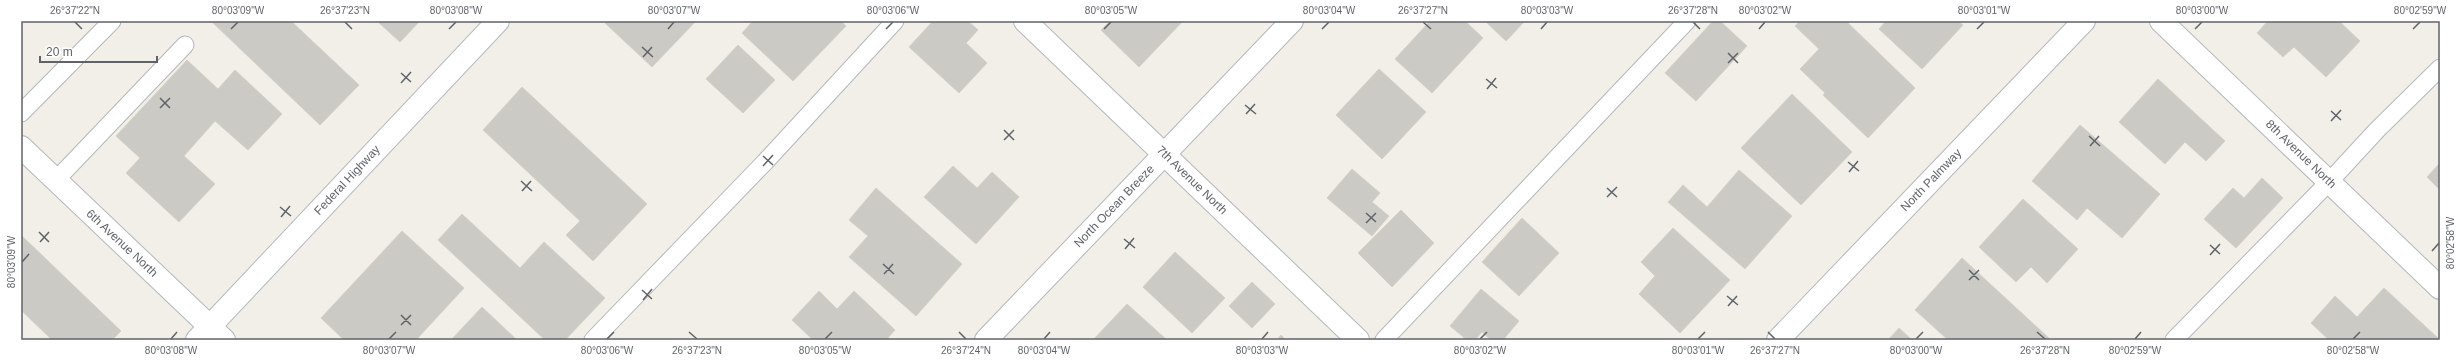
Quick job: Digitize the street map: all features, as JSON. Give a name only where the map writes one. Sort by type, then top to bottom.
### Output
[{"type":"street","name":"Federal Highway","points":[[210,336],[498,21]]},
{"type":"street","name":"7th Avenue North","points":[[1025,21],[1358,340]]},
{"type":"street","name":"North Ocean Breeze","points":[[986,340],[1292,21]]},
{"type":"street","name":"North Palmway","points":[[1778,340],[2084,21]]},
{"type":"street","name":"8th Avenue North","points":[[2161,21],[2440,288]]},
{"type":"street","name":"6th Avenue North","points":[[21,147],[56,180],[210,336]]},
{"type":"lane","points":[[21,113],[112,21]]},
{"type":"lane","points":[[593,340],[765,162],[896,21]]},
{"type":"lane","points":[[1384,340],[1686,21]]},
{"type":"lane","points":[[56,180],[185,45]]},
{"type":"lane","points":[[2174,340],[2329,182],[2377,130],[2440,68]]},
{"type":"building","points":[[211,21],[291,21],[359,85],[320,125]]},
{"type":"building","points":[[377,21],[420,21],[400,42]]},
{"type":"building","points":[[607,21],[696,21],[652,67],[605,23]]},
{"type":"building","points":[[753,21],[841,21],[846,26],[793,81],[742,33]]},
{"type":"building","points":[[933,21],[968,21],[978,30],[966,43],[987,63],[959,93],[909,47]]},
{"type":"building","points":[[1110,21],[1183,21],[1139,67],[1101,30]]},
{"type":"building","points":[[1430,21],[1465,21],[1483,38],[1432,93],[1395,59]]},
{"type":"building","points":[[1485,21],[1525,21],[1506,41]]},
{"type":"building","points":[[1713,21],[1720,21],[1747,46],[1696,101],[1665,73]]},
{"type":"building","points":[[1800,21],[1846,21],[1915,88],[1868,138],[1823,95],[1825,93],[1800,69],[1819,49],[1795,26]]},
{"type":"building","points":[[1886,21],[1958,21],[1963,25],[1922,69],[1879,29]]},
{"type":"building","points":[[2268,21],[2339,21],[2360,41],[2326,77],[2294,47],[2283,57],[2257,33]]},
{"type":"building","points":[[738,45],[775,80],[743,113],[706,79]]},
{"type":"building","points":[[187,60],[218,89],[235,70],[282,114],[248,150],[215,121],[184,156],[215,184],[179,222],[126,173],[140,158],[116,136]]},
{"type":"building","points":[[1379,69],[1426,112],[1382,159],[1336,115]]},
{"type":"building","points":[[2158,79],[2225,141],[2206,161],[2185,142],[2165,164],[2119,122]]},
{"type":"building","points":[[522,87],[647,204],[593,261],[566,235],[580,221],[483,130]]},
{"type":"building","points":[[1792,94],[1852,152],[1801,205],[1741,148]]},
{"type":"building","points":[[2080,125],[2160,194],[2122,238],[2087,208],[2077,220],[2032,181]]},
{"type":"building","points":[[2440,163],[2440,190],[2427,177]]},
{"type":"building","points":[[953,166],[977,188],[992,172],[1019,197],[976,244],[924,197]]},
{"type":"building","points":[[1352,169],[1380,193],[1372,202],[1389,216],[1372,236],[1327,198]]},
{"type":"building","points":[[1739,170],[1792,216],[1745,269],[1668,202],[1683,185],[1707,207]]},
{"type":"building","points":[[2262,178],[2283,198],[2236,248],[2204,219],[2233,188],[2244,198]]},
{"type":"building","points":[[876,188],[962,264],[916,316],[849,257],[868,236],[849,220]]},
{"type":"building","points":[[2023,199],[2078,249],[2047,283],[2031,267],[2016,282],[1979,247]]},
{"type":"building","points":[[1401,210],[1434,243],[1392,287],[1358,253]]},
{"type":"building","points":[[462,214],[520,268],[544,242],[605,298],[565,340],[545,340],[438,240]]},
{"type":"building","points":[[1522,218],[1559,253],[1519,296],[1482,262]]},
{"type":"building","points":[[1673,228],[1730,280],[1680,333],[1639,294],[1655,276],[1641,262]]},
{"type":"building","points":[[402,231],[464,288],[416,340],[344,340],[321,318]]},
{"type":"building","points":[[21,235],[121,331],[112,340],[52,340],[21,310]]},
{"type":"building","points":[[1175,252],[1225,298],[1192,333],[1143,287]]},
{"type":"building","points":[[1962,258],[2051,340],[1948,340],[1915,310]]},
{"type":"building","points":[[1252,282],[1275,304],[1252,328],[1229,306]]},
{"type":"building","points":[[2384,288],[2440,340],[2329,340],[2311,323],[2335,296],[2357,317]]},
{"type":"building","points":[[1481,289],[1519,321],[1503,340],[1491,340],[1482,332],[1475,340],[1467,340],[1450,326]]},
{"type":"building","points":[[819,291],[837,309],[854,291],[895,330],[886,340],[813,340],[792,320]]},
{"type":"building","points":[[1127,304],[1167,340],[1093,340]]},
{"type":"building","points":[[482,307],[517,340],[451,340]]},
{"type":"building","points":[[1899,328],[1912,340],[1888,340]]},
{"type":"building","points":[[1281,335],[1286,340],[1277,340]]}]
